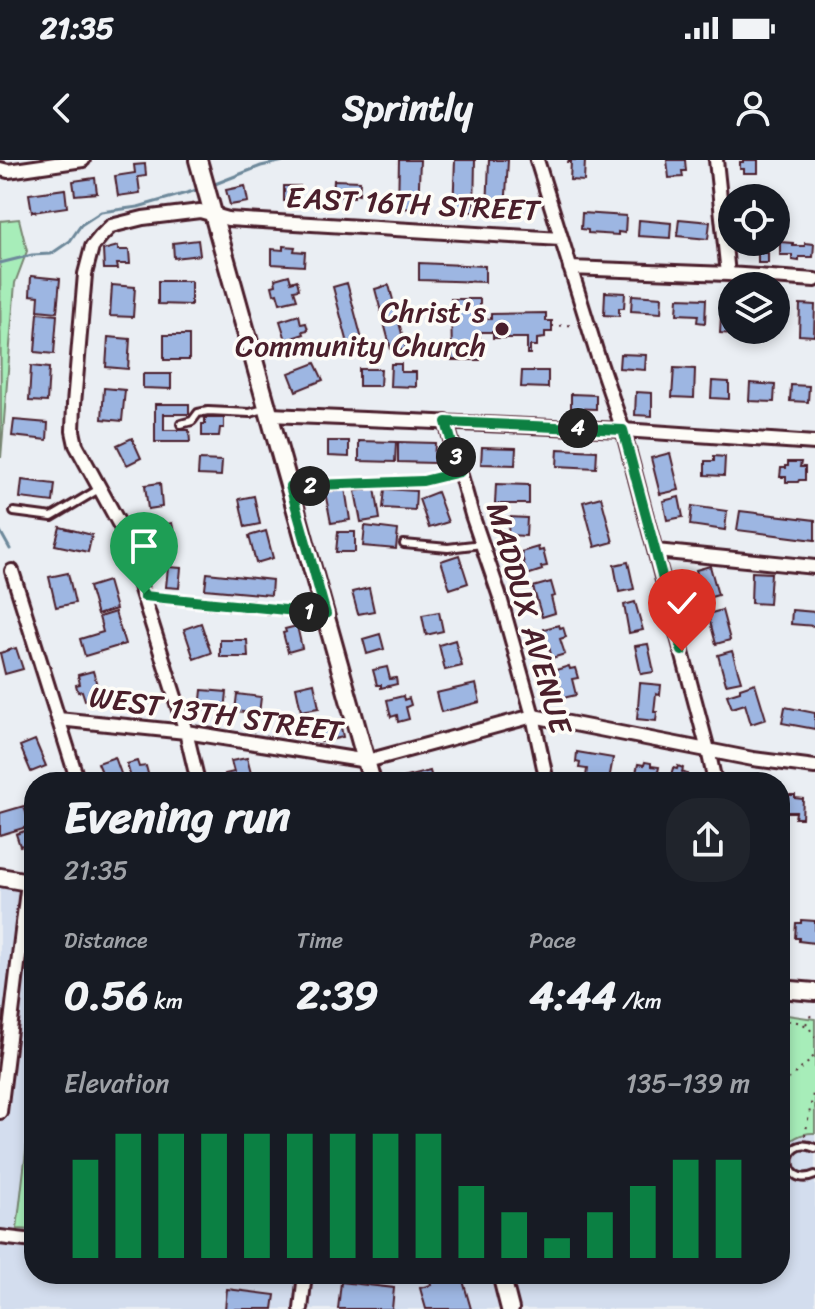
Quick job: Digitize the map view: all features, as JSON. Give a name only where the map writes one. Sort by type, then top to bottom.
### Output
[{"type":"street","points":[[5,167],[83,160]]},
{"type":"street","points":[[198,160],[370,772]]},
{"type":"street","points":[[537,160],[623,430],[713,772]]},
{"type":"street","points":[[716,160],[728,272]]},
{"type":"street","name":"EAST 16TH STREET","points":[[196,772],[186,732],[122,529],[81,458],[73,431],[85,274],[92,247],[111,226],[143,218],[200,211],[243,220],[561,239]]},
{"type":"street","points":[[570,268],[718,274]]},
{"type":"street","points":[[790,278],[815,280]]},
{"type":"street","points":[[269,411],[815,443]]},
{"type":"street","name":"MADDUX AVENUE","points":[[446,422],[499,594],[533,716],[545,772]]},
{"type":"street","points":[[656,551],[815,567]]},
{"type":"street","points":[[12,571],[75,772]]},
{"type":"street","points":[[367,761],[533,716],[815,767]]},
{"type":"street","name":"WEST 13TH STREET","points":[[58,719],[186,732],[367,761]]},
{"type":"street","points":[[0,877],[24,881]]},
{"type":"street","points":[[0,1112],[24,934]]},
{"type":"street","points":[[790,990],[815,992]]},
{"type":"street","points":[[0,1237],[24,1240]]},
{"type":"street","points":[[301,1309],[304,1284]]},
{"type":"street","points":[[504,1284],[510,1309]]},
{"type":"lane","points":[[181,424],[192,421],[198,413],[208,411],[269,411]]},
{"type":"lane","points":[[290,486],[423,481],[460,472]]},
{"type":"lane","points":[[14,512],[52,517],[99,489]]},
{"type":"lane","points":[[404,544],[448,548],[482,544]]},
{"type":"lane","points":[[144,596],[326,614]]},
{"type":"lane","points":[[790,1159],[792,1151],[803,1145],[815,1148]]},
{"type":"lane","points":[[790,1166],[801,1177],[815,1175]]},
{"type":"path","points":[[552,326],[587,324]]},
{"type":"path","points":[[806,1025],[815,1012]]},
{"type":"path","points":[[790,1022],[806,1025],[815,1037]]},
{"type":"path","points":[[790,1077],[815,1054]]},
{"type":"path","points":[[803,1145],[815,1083]]},
{"type":"shaded area","points":[[0,885],[24,889],[24,1284],[790,1284],[790,1015],[815,1019],[815,1309],[0,1309]]},
{"type":"green space","points":[[19,219],[27,251],[15,283],[1,458],[0,221]]},
{"type":"green space","points":[[790,1015],[815,1019],[815,1133],[800,1135],[790,1142]]},
{"type":"green space","points":[[24,1168],[24,1229],[17,1229]]},
{"type":"building","points":[[399,160],[420,160],[418,209],[398,208]]},
{"type":"building","points":[[455,160],[475,160],[474,212],[453,211]]},
{"type":"building","points":[[489,160],[508,160],[505,212],[487,211]]},
{"type":"building","points":[[569,160],[585,160],[584,181],[570,180]]},
{"type":"building","points":[[667,160],[685,160],[683,177],[669,178]]},
{"type":"building","points":[[743,160],[758,160],[758,173],[744,173],[744,169],[740,169]]},
{"type":"building","points":[[145,164],[146,176],[138,177],[140,193],[118,196],[115,176],[135,173],[134,165]]},
{"type":"building","points":[[95,178],[97,193],[75,195],[73,181]]},
{"type":"building","points":[[334,180],[360,181],[359,194],[354,193],[354,197],[333,196]]},
{"type":"building","points":[[245,186],[248,202],[230,205],[226,190]]},
{"type":"building","points":[[284,186],[300,186],[299,197],[295,197],[295,201],[284,201]]},
{"type":"building","points":[[65,189],[67,207],[32,212],[29,194]]},
{"type":"building","points":[[582,213],[626,216],[625,233],[588,233],[588,230],[581,229]]},
{"type":"building","points":[[679,219],[710,222],[708,239],[677,236]]},
{"type":"building","points":[[639,220],[671,223],[670,238],[638,236]]},
{"type":"building","points":[[198,240],[200,255],[174,258],[173,243]]},
{"type":"building","points":[[790,243],[793,246],[814,244],[813,257],[799,257],[799,261],[792,260]]},
{"type":"building","points":[[118,246],[118,250],[129,250],[130,264],[117,264],[118,269],[104,269],[103,250]]},
{"type":"building","points":[[283,246],[305,252],[304,266],[272,264],[272,249],[283,250]]},
{"type":"building","points":[[758,256],[768,256],[768,263],[758,263]]},
{"type":"building","points":[[419,263],[485,266],[485,282],[419,280]]},
{"type":"building","points":[[289,275],[291,282],[297,280],[299,289],[294,290],[297,299],[280,303],[272,286],[276,285],[275,279]]},
{"type":"building","points":[[31,276],[60,279],[57,312],[38,310],[39,296],[30,295]]},
{"type":"building","points":[[158,281],[191,281],[191,305],[158,304]]},
{"type":"building","points":[[347,283],[364,347],[350,351],[333,287]]},
{"type":"building","points":[[112,285],[135,287],[133,317],[110,316]]},
{"type":"building","points":[[389,285],[406,349],[392,353],[375,289]]},
{"type":"building","points":[[605,292],[625,293],[624,308],[619,308],[619,316],[604,315]]},
{"type":"building","points":[[632,295],[662,297],[661,313],[631,311]]},
{"type":"building","points":[[678,298],[706,299],[705,323],[697,322],[698,315],[677,314]]},
{"type":"building","name":"Christ's Community Church","points":[[451,299],[480,299],[480,319],[491,319],[491,314],[546,313],[546,321],[552,321],[552,332],[545,332],[545,338],[537,339],[537,346],[530,346],[530,354],[527,354],[527,338],[493,338],[493,332],[480,332],[480,360],[452,360]]},
{"type":"building","points":[[800,304],[815,305],[814,336],[799,335]]},
{"type":"building","points":[[38,313],[57,315],[54,354],[35,352]]},
{"type":"building","points":[[299,315],[301,324],[306,323],[308,330],[286,340],[280,321]]},
{"type":"building","points":[[164,335],[189,335],[189,360],[164,360]]},
{"type":"building","points":[[108,337],[130,339],[128,369],[106,367]]},
{"type":"building","points":[[620,354],[646,355],[645,370],[619,368]]},
{"type":"building","points":[[315,363],[323,380],[296,391],[289,373]]},
{"type":"building","points":[[391,364],[401,364],[401,372],[416,372],[416,387],[390,386]]},
{"type":"building","points":[[31,366],[49,368],[47,402],[29,401]]},
{"type":"building","points":[[674,368],[695,369],[694,398],[672,397]]},
{"type":"building","points":[[359,369],[381,369],[380,386],[359,386]]},
{"type":"building","points":[[522,371],[548,371],[548,388],[521,387]]},
{"type":"building","points":[[143,374],[171,374],[171,389],[143,388]]},
{"type":"building","points":[[712,381],[729,382],[729,399],[711,398]]},
{"type":"building","points":[[750,383],[775,385],[774,402],[749,401]]},
{"type":"building","points":[[791,385],[809,386],[808,402],[790,401]]},
{"type":"building","points":[[104,388],[125,390],[122,421],[102,419]]},
{"type":"building","points":[[636,392],[652,393],[652,416],[635,415]]},
{"type":"building","points":[[571,394],[596,395],[596,409],[571,408]]},
{"type":"building","points":[[155,404],[189,404],[189,414],[164,414],[164,430],[189,430],[190,442],[155,442]]},
{"type":"building","points":[[205,418],[224,418],[224,428],[220,428],[219,436],[202,436]]},
{"type":"building","points":[[14,420],[48,423],[47,440],[12,436]]},
{"type":"building","points":[[132,438],[141,458],[127,465],[117,445]]},
{"type":"building","points":[[328,441],[349,441],[349,457],[328,456]]},
{"type":"building","points":[[359,441],[396,442],[395,462],[359,461]]},
{"type":"building","points":[[398,442],[435,443],[434,463],[398,462]]},
{"type":"building","points":[[482,447],[516,448],[515,465],[481,464]]},
{"type":"building","points":[[558,449],[597,451],[596,468],[557,466]]},
{"type":"building","points":[[670,453],[679,490],[660,494],[651,458]]},
{"type":"building","points":[[714,456],[725,457],[724,476],[705,475],[705,461],[714,461]]},
{"type":"building","points":[[199,460],[222,461],[221,476],[198,475]]},
{"type":"building","points":[[788,462],[801,462],[800,467],[805,467],[805,480],[786,482],[786,477],[780,477],[781,468],[788,466]]},
{"type":"building","points":[[22,480],[55,484],[53,502],[20,498]]},
{"type":"building","points":[[160,483],[162,507],[148,509],[145,485]]},
{"type":"building","points":[[496,484],[529,485],[529,504],[495,504]]},
{"type":"building","points":[[345,488],[350,520],[331,523],[325,492]]},
{"type":"building","points":[[375,488],[380,519],[361,522],[355,491]]},
{"type":"building","points":[[385,489],[416,491],[415,510],[383,508]]},
{"type":"building","points":[[437,492],[448,522],[429,528],[419,499]]},
{"type":"building","points":[[254,496],[260,524],[245,527],[239,499]]},
{"type":"building","points":[[601,497],[613,542],[595,547],[583,502]]},
{"type":"building","points":[[679,497],[683,517],[667,520],[663,501]]},
{"type":"building","points":[[692,506],[727,511],[725,530],[690,525]]},
{"type":"building","points":[[740,511],[815,520],[815,540],[737,530]]},
{"type":"building","points":[[509,517],[527,518],[526,536],[508,535]]},
{"type":"building","points":[[172,523],[177,547],[164,550],[160,534],[165,532],[163,525]]},
{"type":"building","points":[[365,526],[398,530],[396,549],[363,546]]},
{"type":"building","points":[[60,527],[92,535],[88,552],[55,545]]},
{"type":"building","points":[[266,531],[273,558],[256,563],[249,536]]},
{"type":"building","points":[[338,532],[355,532],[355,552],[336,552]]},
{"type":"building","points":[[538,547],[539,551],[543,550],[547,566],[527,575],[521,552]]},
{"type":"building","points":[[459,555],[468,583],[450,589],[441,561]]},
{"type":"building","points":[[628,562],[634,589],[619,592],[614,565]]},
{"type":"building","points":[[710,566],[718,595],[704,599],[696,570]]},
{"type":"building","points":[[168,567],[181,568],[179,588],[166,587]]},
{"type":"building","points":[[752,572],[771,573],[769,604],[751,603]]},
{"type":"building","points":[[68,573],[75,603],[56,607],[49,577]]},
{"type":"building","points":[[207,573],[272,580],[271,595],[205,589]]},
{"type":"building","points":[[108,581],[116,609],[97,615],[89,587]]},
{"type":"building","points":[[551,582],[555,613],[542,617],[533,587]]},
{"type":"building","points":[[369,588],[374,611],[358,614],[352,592]]},
{"type":"building","points":[[635,602],[643,630],[629,633],[624,605]]},
{"type":"building","points":[[722,610],[730,640],[716,644],[708,614]]},
{"type":"building","points":[[792,610],[815,612],[815,626],[791,624]]},
{"type":"building","points":[[115,612],[125,644],[85,656],[80,639],[103,632],[99,617]]},
{"type":"building","points":[[439,612],[443,631],[426,635],[422,615]]},
{"type":"building","points":[[201,623],[211,653],[194,659],[184,629]]},
{"type":"building","points":[[559,625],[563,627],[566,637],[560,639],[565,654],[552,658],[544,629]]},
{"type":"building","points":[[297,626],[302,648],[288,652],[283,633],[285,629]]},
{"type":"building","points":[[380,634],[384,649],[367,654],[363,639]]},
{"type":"building","points":[[220,640],[247,640],[248,657],[220,657]]},
{"type":"building","points":[[455,640],[462,666],[445,670],[439,645]]},
{"type":"building","points":[[648,644],[654,672],[641,674],[635,646]]},
{"type":"building","points":[[16,648],[23,669],[5,674],[0,653]]},
{"type":"building","points":[[732,651],[741,681],[726,684],[718,655]]},
{"type":"building","points":[[569,666],[570,669],[575,668],[578,678],[572,679],[576,695],[563,698],[556,670]]},
{"type":"building","points":[[387,667],[390,679],[396,678],[397,684],[381,688],[377,685],[373,670]]},
{"type":"building","points":[[93,671],[100,696],[85,700],[76,685],[80,684],[78,675]]},
{"type":"building","points":[[314,683],[319,708],[301,711],[296,687]]},
{"type":"building","points":[[640,683],[661,685],[660,695],[656,694],[656,721],[637,719]]},
{"type":"building","points":[[755,683],[766,719],[751,724],[745,704],[732,708],[727,695]]},
{"type":"building","points":[[476,684],[480,702],[441,712],[436,693]]},
{"type":"building","points":[[202,690],[227,692],[225,711],[200,709]]},
{"type":"building","points":[[237,694],[261,697],[259,714],[235,711]]},
{"type":"building","points":[[403,696],[404,700],[409,698],[411,705],[406,707],[409,719],[398,722],[397,715],[391,717],[387,700]]},
{"type":"building","points":[[785,707],[815,713],[815,729],[782,723]]},
{"type":"building","points":[[340,722],[343,737],[321,742],[318,726]]},
{"type":"building","points":[[35,740],[46,766],[31,772],[20,746]]},
{"type":"building","points":[[577,752],[613,758],[610,772],[587,772],[587,769],[579,768],[580,763],[576,762]]},
{"type":"building","points":[[115,757],[120,772],[102,772],[98,763]]},
{"type":"building","points":[[247,758],[251,772],[234,772],[231,761]]},
{"type":"building","points":[[137,761],[139,767],[146,766],[148,772],[129,772],[127,764]]},
{"type":"building","points":[[645,762],[659,767],[658,772],[636,772],[638,764],[644,765]]},
{"type":"building","points":[[678,766],[683,768],[682,772],[672,772],[673,768],[677,769]]},
{"type":"building","points":[[790,795],[803,799],[802,818],[795,818],[796,812],[790,812]]},
{"type":"building","points":[[24,806],[24,828],[0,835],[0,813]]},
{"type":"building","points":[[24,831],[24,845],[20,846],[16,834]]},
{"type":"building","points":[[801,920],[815,921],[815,943],[795,938],[796,923],[801,923]]},
{"type":"building","points":[[341,1284],[394,1288],[392,1309],[338,1309]]},
{"type":"building","points":[[464,1284],[471,1309],[426,1309],[420,1288]]},
{"type":"building","points":[[227,1289],[275,1295],[273,1309],[225,1309]]},
{"type":"waterway","points":[[215,184],[261,166],[288,160]]},
{"type":"waterway","points":[[0,263],[51,254],[70,241],[81,225],[101,212],[138,207],[197,190]]},
{"type":"waterway","points":[[0,531],[10,549]]},
{"type":"place","name":"Christ's Community Church","points":[[502,329]]},
{"type":"route","points":[[144,594],[326,614],[290,486],[423,481],[460,472],[446,422],[623,430],[682,651]]}]
